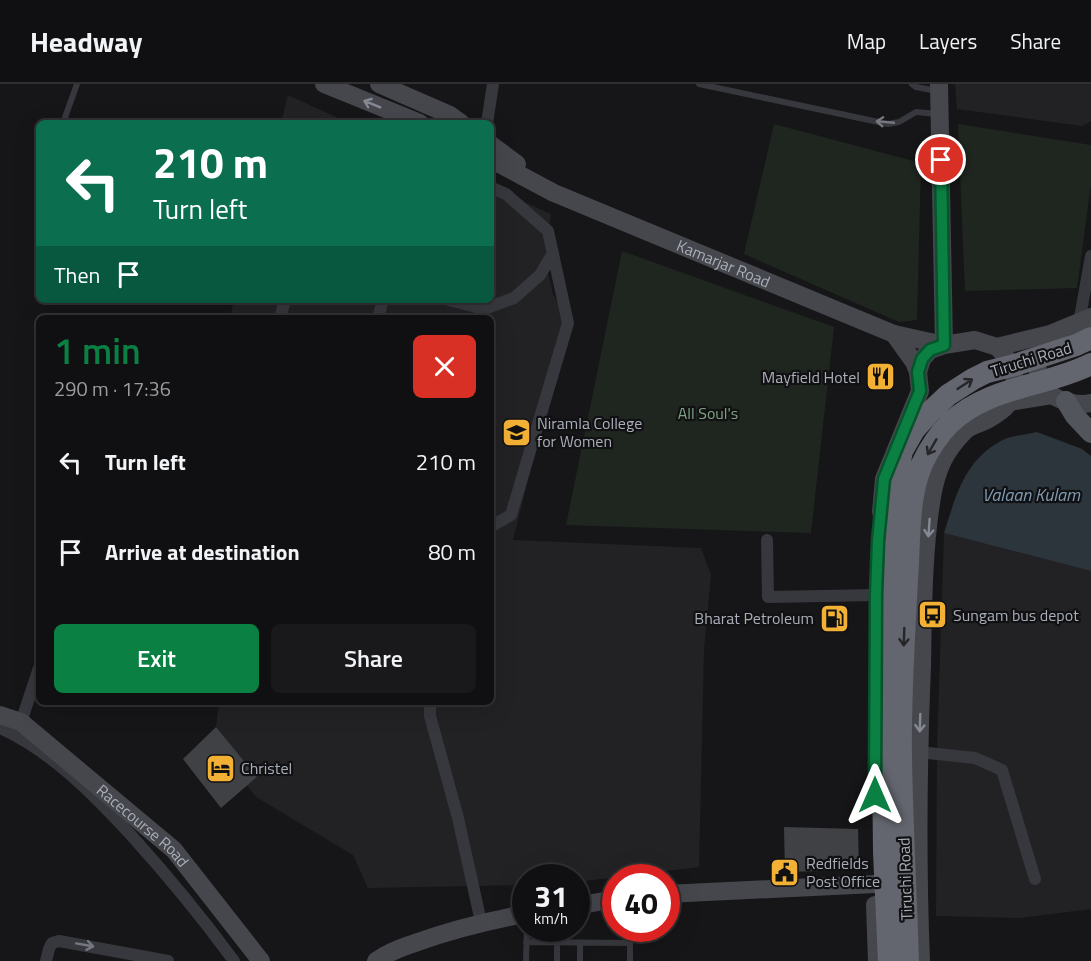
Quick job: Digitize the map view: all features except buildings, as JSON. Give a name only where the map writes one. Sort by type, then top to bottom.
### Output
[{"type":"highway","name":"Tiruchi Road","points":[[889,961],[883,758],[887,561],[889,515],[902,451],[914,430],[948,395],[987,372],[1076,345],[1087,326]]},
{"type":"highway","name":"Tiruchi Road","points":[[908,961],[901,755],[902,697],[912,513],[915,488],[922,464],[940,433],[977,402],[1047,381],[1091,364]]},
{"type":"main road","points":[[1059,398],[1091,433]]},
{"type":"street","points":[[324,84],[413,120]]},
{"type":"street","points":[[379,84],[439,110],[456,120]]},
{"type":"street","points":[[487,120],[493,84]]},
{"type":"street","points":[[939,88],[944,345]]},
{"type":"street","name":"Kamarjar Road","points":[[494,147],[554,193]]},
{"type":"street","name":"Kamarjar Road","points":[[494,161],[554,193],[894,334],[944,345]]},
{"type":"street","points":[[494,189],[506,194],[548,231],[568,323],[511,515],[494,525]]},
{"type":"street","points":[[461,303],[484,309],[514,298],[540,275],[553,253]]},
{"type":"street","points":[[997,347],[1087,326],[1091,256]]},
{"type":"street","points":[[894,334],[914,362],[923,402],[937,417],[957,426],[969,427]]},
{"type":"street","points":[[1041,335],[1038,374],[1059,398]]},
{"type":"street","points":[[918,372],[922,359],[930,350],[944,345],[975,340],[997,347],[1007,356],[1013,369],[1014,382],[1003,408]]},
{"type":"street","points":[[877,961],[875,884],[878,541],[884,479],[920,391]]},
{"type":"street","name":"Tiruchi Road","points":[[921,961],[918,886],[923,625],[930,511],[938,470],[952,446],[969,427],[982,423],[1003,408],[1059,398],[1085,405],[1091,403]]},
{"type":"street","points":[[767,540],[768,597],[876,595]]},
{"type":"street","points":[[21,722],[36,677]]},
{"type":"street","points":[[430,705],[430,716],[458,818],[481,922]]},
{"type":"street","name":"Racecourse Road","points":[[0,715],[21,722],[174,850],[261,961]]},
{"type":"street","points":[[0,728],[22,738],[96,797],[165,872],[234,961]]},
{"type":"street","points":[[919,752],[975,758],[1002,770],[1035,879]]},
{"type":"street","points":[[680,893],[875,884]]},
{"type":"street","points":[[376,961],[385,955],[438,934],[512,916]]},
{"type":"street","points":[[46,961],[52,943],[59,941],[137,958],[168,961]]},
{"type":"lane","points":[[64,120],[77,84]]},
{"type":"lane","points":[[699,84],[888,124],[899,123],[915,112],[941,114]]},
{"type":"lane","points":[[912,84],[916,87],[939,88]]},
{"type":"lane","points":[[526,961],[526,942],[630,943],[630,961]]},
{"type":"lane","points":[[557,943],[557,961]]},
{"type":"lane","points":[[580,943],[580,961]]},
{"type":"shaded area","points":[[955,84],[1091,84],[1091,121],[1082,126],[957,109]]},
{"type":"shaded area","points":[[288,95],[342,120],[282,120]]},
{"type":"shaded area","name":"Niramla College for Women","points":[[494,188],[551,214],[545,259],[553,294],[568,323],[513,540],[701,548],[711,575],[704,650],[699,867],[680,869],[680,864],[602,864],[602,879],[590,880],[590,864],[512,864],[512,885],[368,888],[353,855],[256,797],[214,745],[219,705],[494,705],[494,315],[231,315],[233,303],[494,303]]},
{"type":"shaded area","points":[[944,533],[1091,571],[1091,909],[1020,918],[936,916],[937,750]]},
{"type":"green space","points":[[774,124],[921,163],[917,320],[899,322],[744,254]]},
{"type":"green space","points":[[958,124],[1091,145],[1091,184],[1077,288],[965,291]]},
{"type":"green space","name":"All Soul's","points":[[622,251],[834,327],[811,533],[566,525]]},
{"type":"water","name":"Valaan Kulam","points":[[1037,432],[1082,449],[1091,456],[1091,571],[944,533],[963,481],[978,459],[988,449],[1005,439]]},
{"type":"place","name":"Mayfield Hotel","points":[[881,377]]},
{"type":"place","name":"Niramla College for Women","points":[[516,432]]},
{"type":"place","name":"Sungam bus depot","points":[[932,615]]},
{"type":"place","name":"Bharat Petroleum","points":[[835,618]]},
{"type":"place","name":"Christel","points":[[220,768]]},
{"type":"place","name":"Redfields Post Office","points":[[785,872]]},
{"type":"route","points":[[875,795],[876,595],[884,479],[920,391],[918,372],[922,359],[930,350],[944,345],[941,160]]}]
